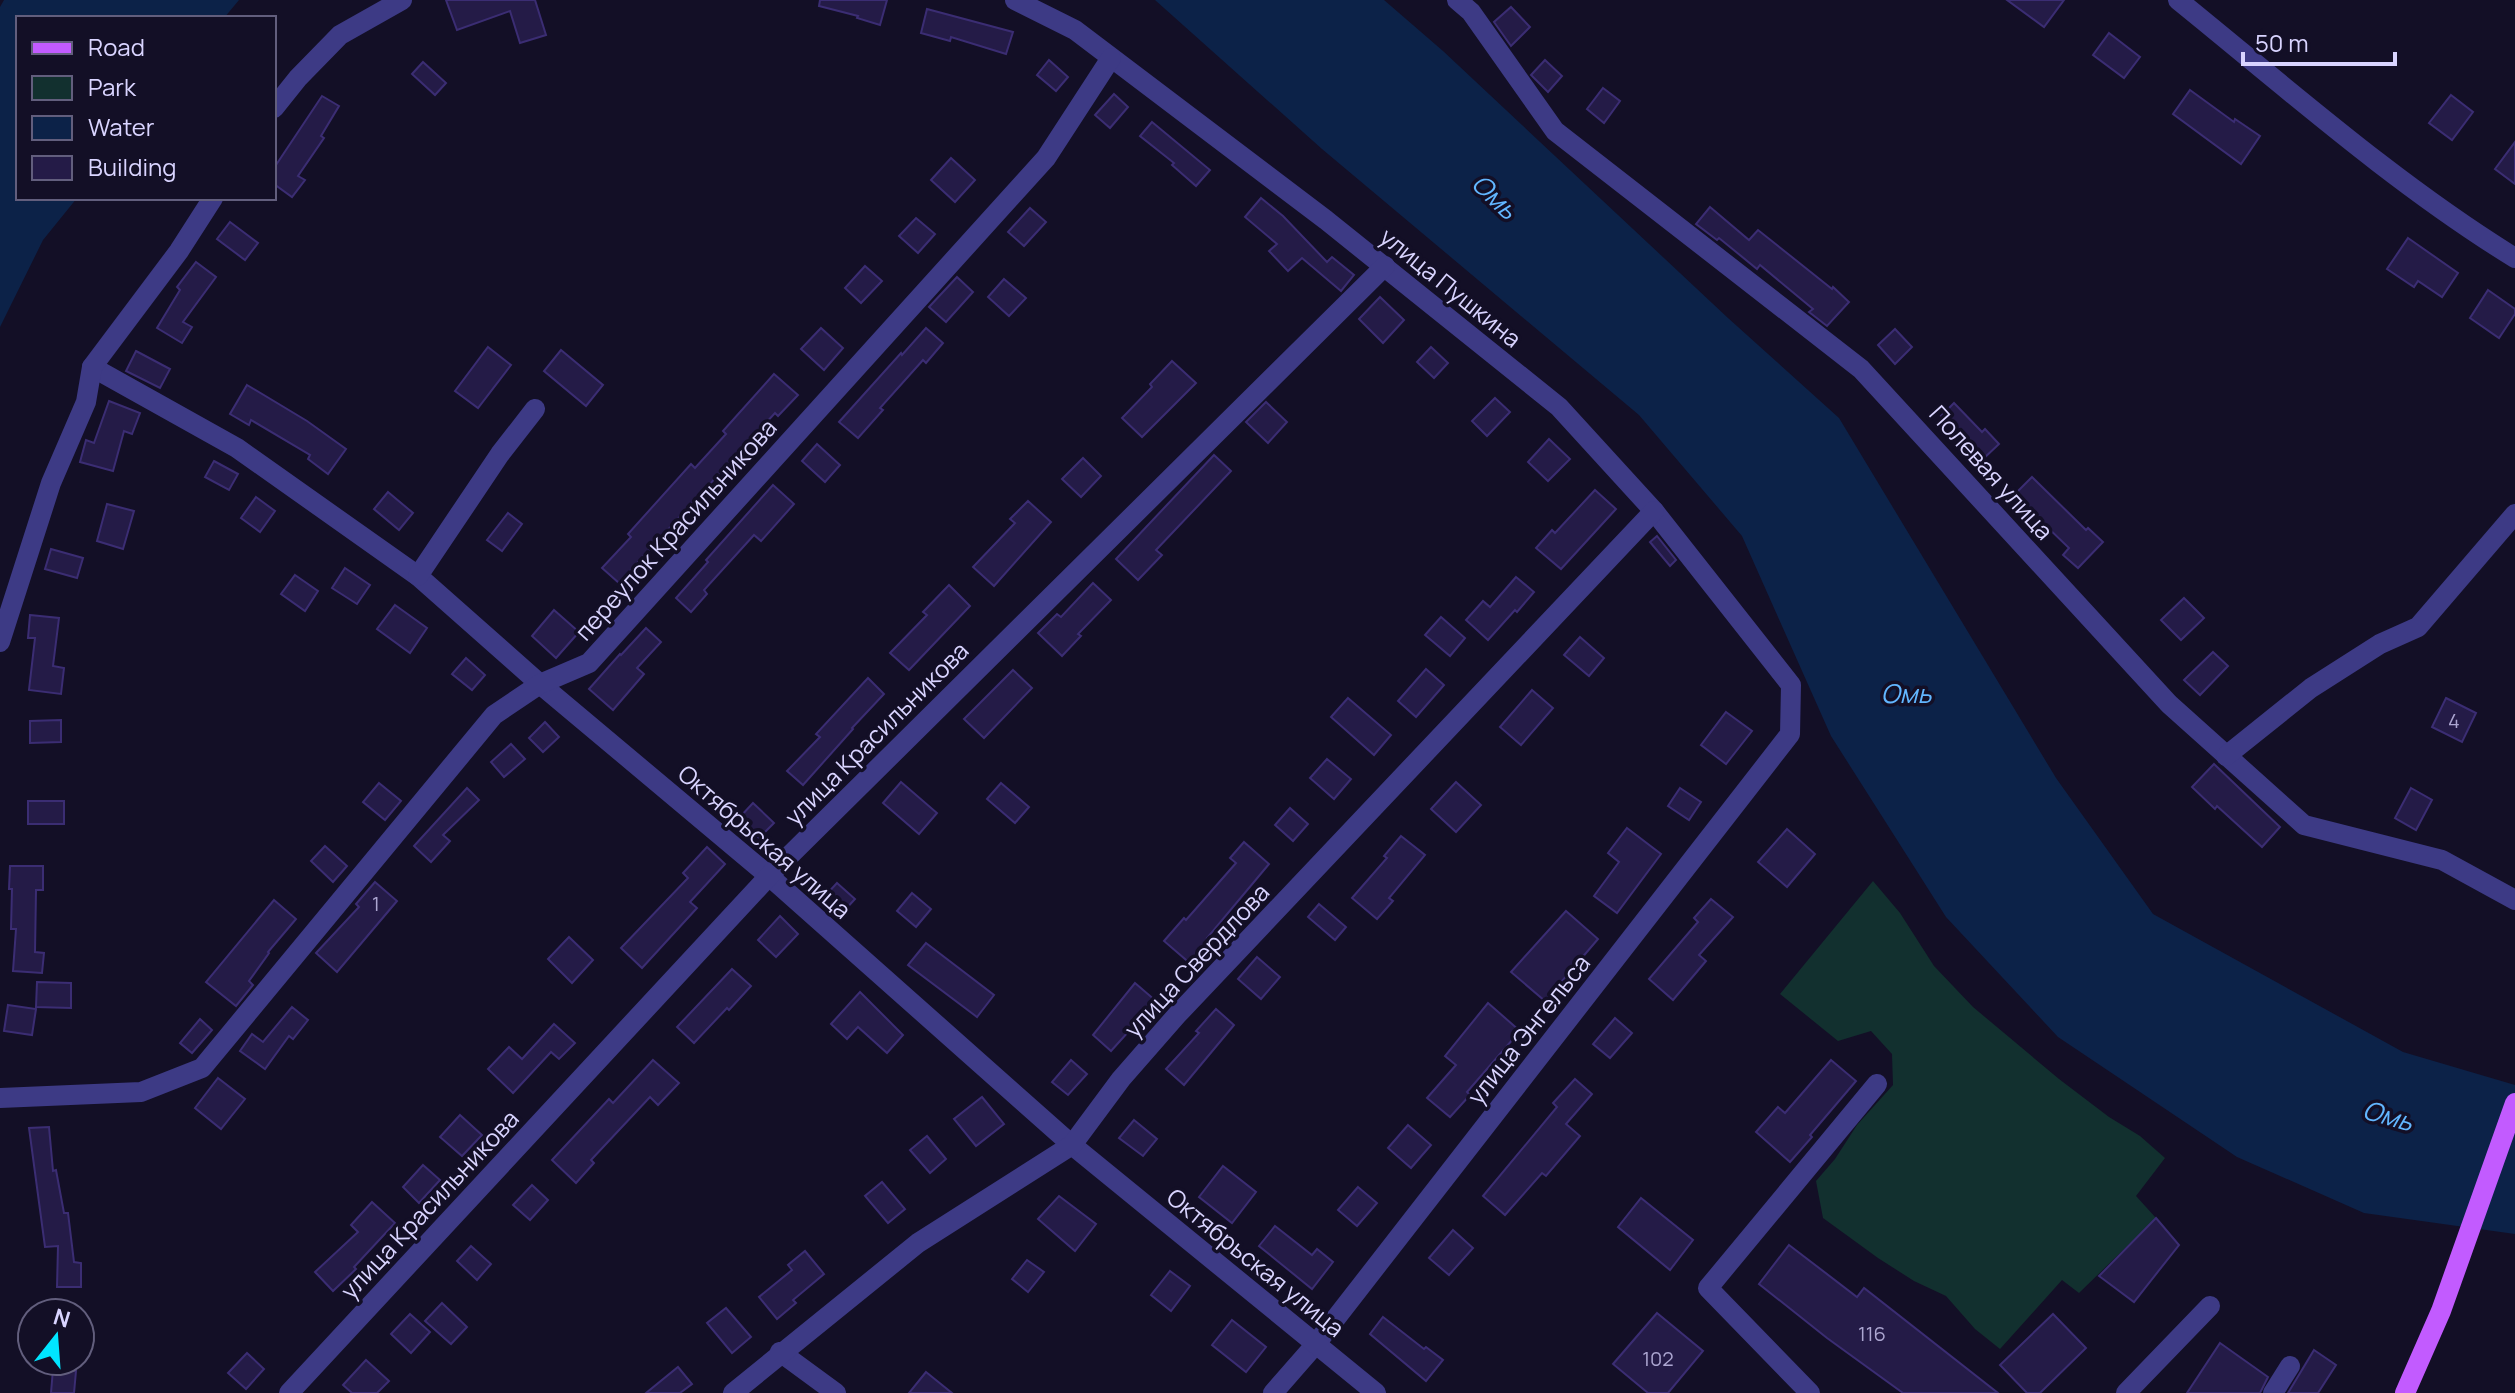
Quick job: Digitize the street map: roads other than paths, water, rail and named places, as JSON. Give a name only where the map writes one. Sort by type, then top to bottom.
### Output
[{"type":"main road","points":[[2405,1393],[2441,1311],[2515,1103]]},
{"type":"street","points":[[276,106],[340,35],[402,0]]},
{"type":"street","name":"улица Пушкина","points":[[1015,0],[1075,30],[1385,266],[1559,407],[1654,511],[1791,685]]},
{"type":"street","points":[[2178,0],[2398,178],[2515,258]]},
{"type":"street","name":"Полевая улица","points":[[1470,4],[1555,131],[1861,369],[2169,704],[2304,825],[2442,860],[2515,900]]},
{"type":"street","name":"переулок Красильникова","points":[[0,1098],[141,1092],[202,1068],[494,715],[540,684],[589,663],[1046,158],[1111,58]]},
{"type":"street","points":[[0,642],[51,483],[86,402],[92,367],[179,251],[212,200]]},
{"type":"street","name":"улица Красильникова","points":[[289,1393],[769,876],[1385,266]]},
{"type":"street","name":"Октябрьская улица","points":[[92,367],[237,448],[418,576],[540,684],[769,876],[1072,1145],[1376,1393]]},
{"type":"street","points":[[418,576],[500,454],[535,409]]},
{"type":"street","name":"улица Свердлова","points":[[733,1393],[918,1243],[1072,1145],[1121,1079],[1177,1015],[1654,511]]},
{"type":"street","points":[[2226,756],[2311,688],[2380,644],[2418,627],[2515,514]]},
{"type":"street","name":"улица Энгельса","points":[[1273,1393],[1315,1345],[1790,734],[1791,685]]},
{"type":"street","points":[[1810,1393],[1708,1288],[1877,1084]]},
{"type":"street","points":[[2126,1393],[2210,1306]]},
{"type":"street","points":[[780,1352],[836,1393]]},
{"type":"street","points":[[2273,1393],[2290,1366]]},
{"type":"water","points":[[4,0],[239,0],[226,16],[16,16],[16,200],[75,200],[43,240],[0,327],[0,7]]},
{"type":"water","name":"Омь","points":[[1155,0],[1384,0],[1443,51],[1839,418],[2056,778],[2153,914],[2403,1052],[2515,1085],[2515,1234],[2364,1213],[2237,1157],[2058,1037],[1946,917],[1831,736],[1742,536],[1639,415],[1322,149]]}]
